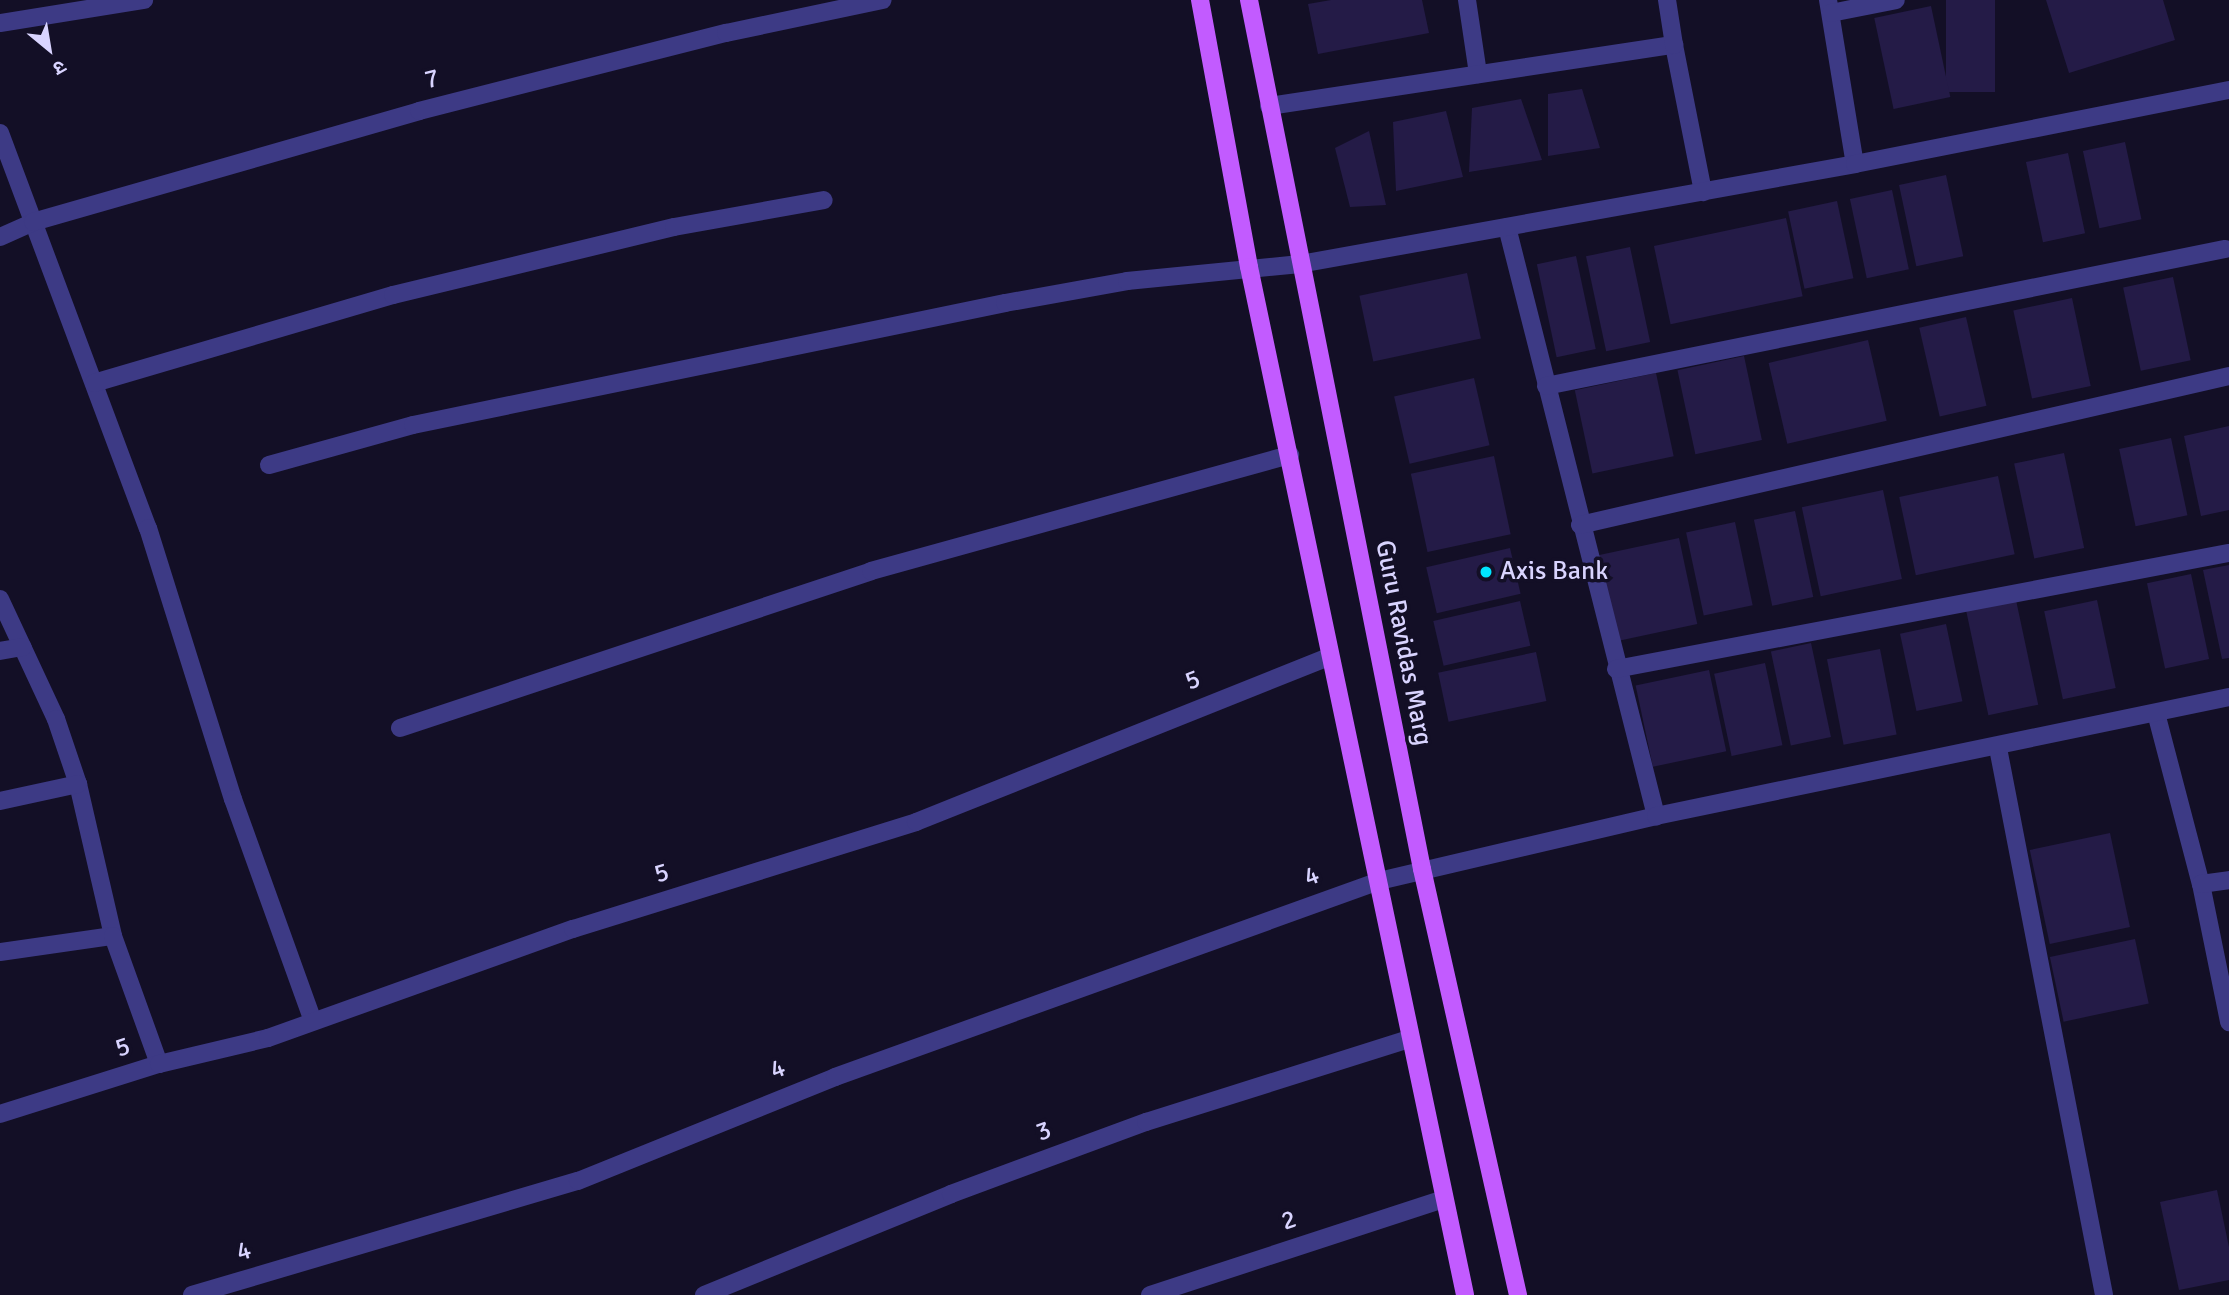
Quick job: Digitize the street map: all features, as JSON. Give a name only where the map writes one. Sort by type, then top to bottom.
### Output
[{"type":"main road","points":[[1200,0],[1249,267],[1465,1295]]},
{"type":"main road","name":"Guru Ravidas Marg","points":[[1249,0],[1422,869],[1517,1295]]},
{"type":"street","points":[[0,23],[144,0]]},
{"type":"street","name":"7","points":[[0,237],[33,222],[419,111],[726,33],[883,0]]},
{"type":"street","points":[[1467,0],[1478,74]]},
{"type":"street","points":[[1667,0],[1703,192]]},
{"type":"street","points":[[1855,164],[1829,7],[1896,0]]},
{"type":"street","points":[[1269,106],[1674,45]]},
{"type":"street","points":[[269,465],[413,425],[825,338],[1127,281],[1300,264],[1855,164],[2229,90]]},
{"type":"street","points":[[0,133],[148,528],[233,799],[313,1021]]},
{"type":"street","points":[[94,383],[393,295],[674,227],[824,200]]},
{"type":"street","points":[[1507,227],[1616,669],[1656,816]]},
{"type":"street","points":[[1546,386],[2225,249]]},
{"type":"street","points":[[1580,525],[2229,376]]},
{"type":"street","points":[[400,728],[871,571],[1290,455]]},
{"type":"street","points":[[1616,669],[2229,553]]},
{"type":"street","points":[[0,599],[23,647],[78,783],[113,936],[159,1064]]},
{"type":"street","points":[[0,651],[23,647]]},
{"type":"street","name":"5","points":[[0,1114],[159,1064],[268,1038],[573,929],[916,822],[1011,780],[1330,656]]},
{"type":"street","name":"4","points":[[192,1295],[578,1181],[788,1094],[1380,881],[1656,816],[1998,748],[2229,697]]},
{"type":"street","points":[[2156,713],[2201,884],[2229,1022]]},
{"type":"street","points":[[1998,748],[2104,1295]]},
{"type":"street","points":[[0,801],[78,783]]},
{"type":"street","points":[[2201,884],[2229,880]]},
{"type":"street","points":[[0,953],[113,936]]},
{"type":"street","name":"3","points":[[704,1295],[951,1194],[1146,1122],[1410,1039]]},
{"type":"street","name":"2","points":[[1150,1295],[1444,1199]]},
{"type":"building","points":[[1331,0],[1422,0],[1429,33],[1318,54],[1308,4]]},
{"type":"building","points":[[1946,0],[1995,0],[1995,92],[1946,92]]},
{"type":"building","points":[[2046,0],[2163,0],[2175,40],[2069,73]]},
{"type":"building","points":[[1931,6],[1950,97],[1894,109],[1874,18]]},
{"type":"building","points":[[1582,89],[1600,148],[1548,156],[1548,94]]},
{"type":"building","points":[[1521,99],[1542,160],[1469,172],[1472,108]]},
{"type":"building","points":[[1446,111],[1463,177],[1396,191],[1393,122]]},
{"type":"building","points":[[1369,131],[1386,205],[1350,207],[1335,148]]},
{"type":"building","points":[[2125,142],[2141,219],[2099,228],[2083,151]]},
{"type":"building","points":[[2068,153],[2085,233],[2043,242],[2026,162]]},
{"type":"building","points":[[1946,175],[1963,256],[1916,266],[1899,185]]},
{"type":"building","points":[[1892,190],[1909,269],[1867,278],[1850,199]]},
{"type":"building","points":[[1837,201],[1853,278],[1805,289],[1788,211]]},
{"type":"building","points":[[1786,218],[1803,296],[1671,324],[1654,246]]},
{"type":"building","points":[[1630,247],[1650,342],[1606,351],[1586,256]]},
{"type":"building","points":[[1576,256],[1596,349],[1557,357],[1537,264]]},
{"type":"building","points":[[1467,273],[1481,339],[1373,361],[1359,296]]},
{"type":"building","points":[[2173,277],[2191,360],[2141,371],[2123,288]]},
{"type":"building","points":[[2072,298],[2091,386],[2032,399],[2013,310]]},
{"type":"building","points":[[1966,317],[1986,406],[1940,416],[1919,328]]},
{"type":"building","points":[[1868,340],[1887,421],[1787,444],[1769,363]]},
{"type":"building","points":[[1744,356],[1762,440],[1695,454],[1677,370]]},
{"type":"building","points":[[1656,373],[1674,456],[1592,473],[1575,390]]},
{"type":"building","points":[[1474,378],[1490,445],[1410,464],[1394,396]]},
{"type":"building","points":[[2229,426],[2229,510],[2201,516],[2184,436]]},
{"type":"building","points":[[2171,438],[2187,515],[2136,526],[2119,449]]},
{"type":"building","points":[[2064,453],[2084,548],[2034,558],[2014,464]]},
{"type":"building","points":[[1494,456],[1511,534],[1427,552],[1411,474]]},
{"type":"building","points":[[1998,476],[2015,554],[1916,575],[1899,497]]},
{"type":"building","points":[[1883,490],[1902,579],[1821,596],[1802,507]]},
{"type":"building","points":[[1795,511],[1813,597],[1772,606],[1754,520]]},
{"type":"building","points":[[1735,522],[1753,605],[1704,616],[1686,532]]},
{"type":"building","points":[[1679,538],[1697,624],[1614,642],[1596,556]]},
{"type":"building","points":[[1510,548],[1521,594],[1437,613],[1426,567]]},
{"type":"building","points":[[2229,565],[2229,658],[2222,659],[2203,570]]},
{"type":"building","points":[[2191,574],[2209,659],[2165,668],[2147,583]]},
{"type":"building","points":[[2016,600],[2038,705],[1988,715],[1966,611]]},
{"type":"building","points":[[2097,600],[2116,688],[2063,699],[2044,611]]},
{"type":"building","points":[[1520,601],[1530,646],[1444,666],[1433,621]]},
{"type":"building","points":[[1946,624],[1962,701],[1916,711],[1900,634]]},
{"type":"building","points":[[1811,643],[1831,737],[1791,745],[1771,652]]},
{"type":"building","points":[[1880,649],[1897,734],[1844,745],[1827,659]]},
{"type":"building","points":[[1536,652],[1546,701],[1449,722],[1438,673]]},
{"type":"building","points":[[1765,663],[1782,745],[1732,756],[1714,674]]},
{"type":"building","points":[[1709,670],[1726,751],[1653,767],[1636,686]]},
{"type":"building","points":[[2110,833],[2130,927],[2050,944],[2030,850]]},
{"type":"building","points":[[2135,939],[2149,1004],[2064,1022],[2050,957]]},
{"type":"building","points":[[2217,1190],[2229,1247],[2229,1280],[2179,1290],[2160,1202]]},
{"type":"place","name":"Axis Bank","points":[[1486,572]]}]
